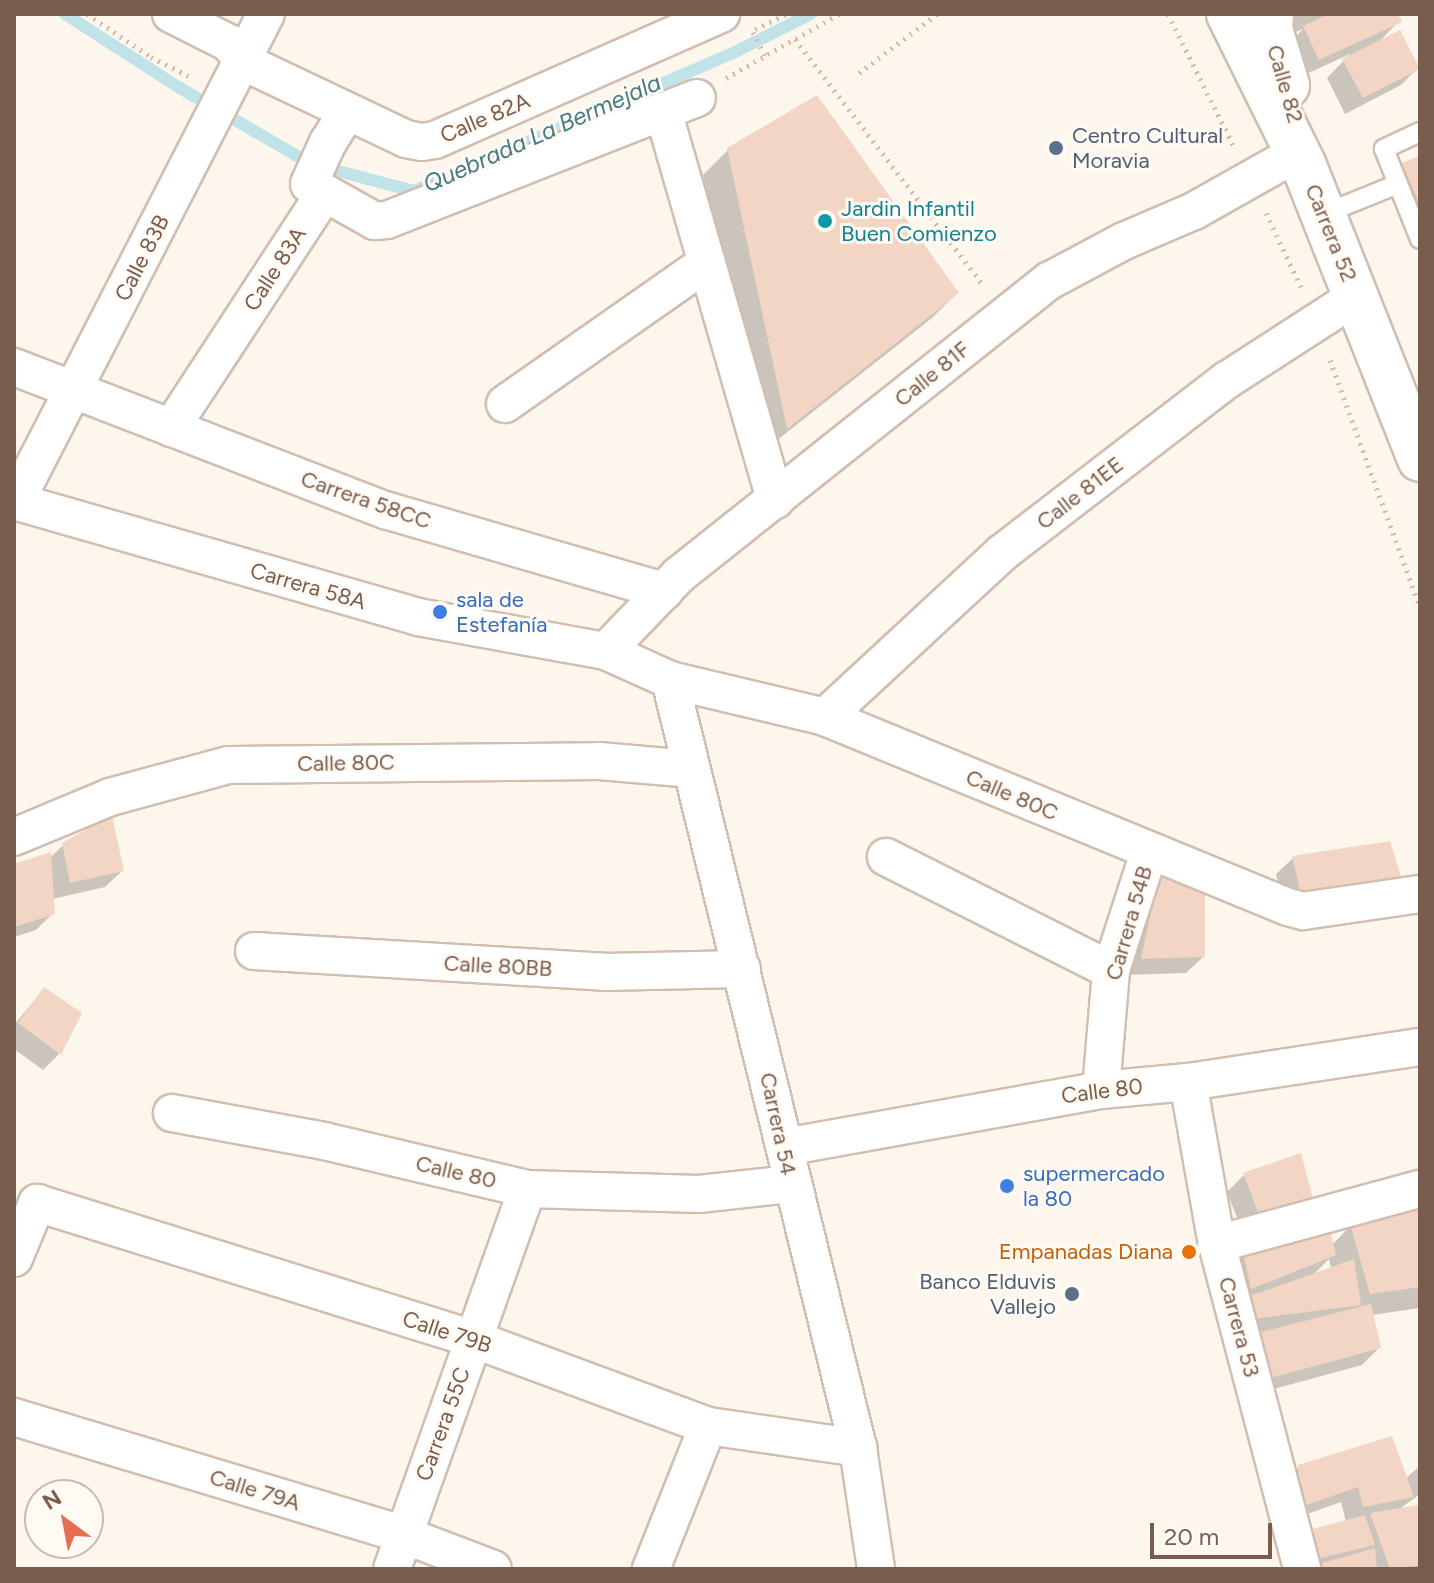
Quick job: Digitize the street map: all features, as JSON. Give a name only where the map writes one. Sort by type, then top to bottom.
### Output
[{"type":"main road","name":"Carrera 52","points":[[1229,14],[1297,153],[1357,296],[1411,406],[1420,459]]},
{"type":"main road","name":"Calle 82","points":[[1271,14],[1270,29],[1299,121],[1297,153]]},
{"type":"street","name":"Calle 82A","points":[[171,14],[229,43],[244,62],[347,112],[406,139],[435,140],[721,14]]},
{"type":"street","name":"Calle 83B","points":[[15,501],[225,99],[266,14]]},
{"type":"street","points":[[317,189],[375,221],[387,220],[697,98]]},
{"type":"street","points":[[663,111],[775,500]]},
{"type":"street","name":"Calle 83A","points":[[171,428],[317,189],[325,149],[347,112]]},
{"type":"street","name":"Calle 81F","points":[[606,651],[664,591],[1049,281],[1124,241],[1194,211],[1297,153]]},
{"type":"street","points":[[505,404],[706,263]]},
{"type":"street","name":"Calle 81EE","points":[[825,717],[1002,553],[1227,380],[1357,296]]},
{"type":"street","name":"Carrera 58CC","points":[[14,367],[385,510],[664,591]]},
{"type":"street","name":"Carrera 58A","points":[[15,501],[418,617],[606,651]]},
{"type":"street","name":"Calle 80C","points":[[606,651],[670,680],[825,717],[1149,852],[1303,911],[1420,894]]},
{"type":"street","name":"Carrera 54","points":[[670,680],[858,1448],[876,1569]]},
{"type":"street","name":"Calle 80C","points":[[14,837],[110,797],[229,765],[599,761],[690,769]]},
{"type":"street","name":"Carrera 54B","points":[[1101,1090],[1111,970],[1149,852]]},
{"type":"street","points":[[886,857],[1111,970]]},
{"type":"street","name":"Calle 80BB","points":[[254,951],[604,972],[742,969]]},
{"type":"street","name":"Calle 80","points":[[785,1147],[1101,1090],[1188,1082],[1420,1047]]},
{"type":"street","name":"Carrera 53","points":[[1188,1082],[1217,1244],[1302,1569]]},
{"type":"street","name":"Calle 80","points":[[172,1113],[324,1141],[527,1189],[699,1194],[791,1184]]},
{"type":"street","name":"Carrera 55C","points":[[392,1569],[527,1189]]},
{"type":"street","points":[[1217,1244],[1420,1189]]},
{"type":"street","name":"Calle 79B","points":[[14,1258],[37,1203],[473,1339],[708,1426],[858,1448]]},
{"type":"street","name":"Calle 79A","points":[[14,1417],[404,1535],[493,1569]]},
{"type":"street","points":[[651,1569],[708,1426]]},
{"type":"lane","points":[[1420,132],[1384,149],[1420,239]]},
{"type":"lane","points":[[1324,214],[1398,184]]},
{"type":"path","points":[[697,98],[839,14]]},
{"type":"path","points":[[859,73],[937,14]]},
{"type":"path","points":[[754,33],[765,55]]},
{"type":"path","points":[[795,39],[1006,315]]},
{"type":"building","points":[[1329,14],[1398,14],[1402,22],[1319,60],[1303,26]]},
{"type":"building","points":[[1400,30],[1420,69],[1363,98],[1342,59]]},
{"type":"building","name":"Jardin Infantil Buen Comienzo","points":[[817,95],[959,293],[787,429],[727,148]]},
{"type":"building","points":[[1420,156],[1420,205],[1402,163]]},
{"type":"building","points":[[112,815],[124,871],[70,883],[62,843]]},
{"type":"building","points":[[1390,841],[1404,886],[1303,903],[1292,856]]},
{"type":"building","points":[[51,852],[55,914],[14,927],[14,864]]},
{"type":"building","points":[[1159,873],[1205,881],[1205,957],[1141,959]]},
{"type":"building","points":[[44,987],[82,1013],[61,1055],[18,1023]]},
{"type":"building","points":[[1301,1153],[1315,1206],[1262,1223],[1243,1173]]},
{"type":"building","points":[[1420,1201],[1420,1287],[1370,1294],[1350,1224]]},
{"type":"building","points":[[1328,1222],[1336,1255],[1251,1289],[1243,1252]]},
{"type":"building","points":[[1354,1259],[1361,1305],[1253,1319],[1250,1296]]},
{"type":"building","points":[[1371,1304],[1381,1348],[1271,1378],[1257,1333]]},
{"type":"building","points":[[1392,1436],[1414,1497],[1363,1507],[1358,1487],[1301,1507],[1298,1465]]},
{"type":"building","points":[[1418,1505],[1420,1565],[1390,1569],[1370,1513]]},
{"type":"building","points":[[1365,1515],[1375,1545],[1308,1561],[1305,1531]]},
{"type":"building","points":[[1375,1548],[1377,1569],[1320,1569],[1319,1564]]},
{"type":"waterway","name":"Quebrada La Bermejala","points":[[65,14],[180,88],[311,164],[414,191],[731,54],[811,14]]},
{"type":"place","name":"Centro Cultural Moravia","points":[[1056,148]]},
{"type":"place","name":"Jardin Infantil Buen Comienzo","points":[[825,221]]},
{"type":"place","name":"sala de Estefanía","points":[[440,612]]},
{"type":"place","name":"supermercado la 80","points":[[1007,1186]]},
{"type":"place","name":"Empanadas Diana","points":[[1189,1252]]},
{"type":"place","name":"Banco Elduvis Vallejo","points":[[1072,1294]]}]
